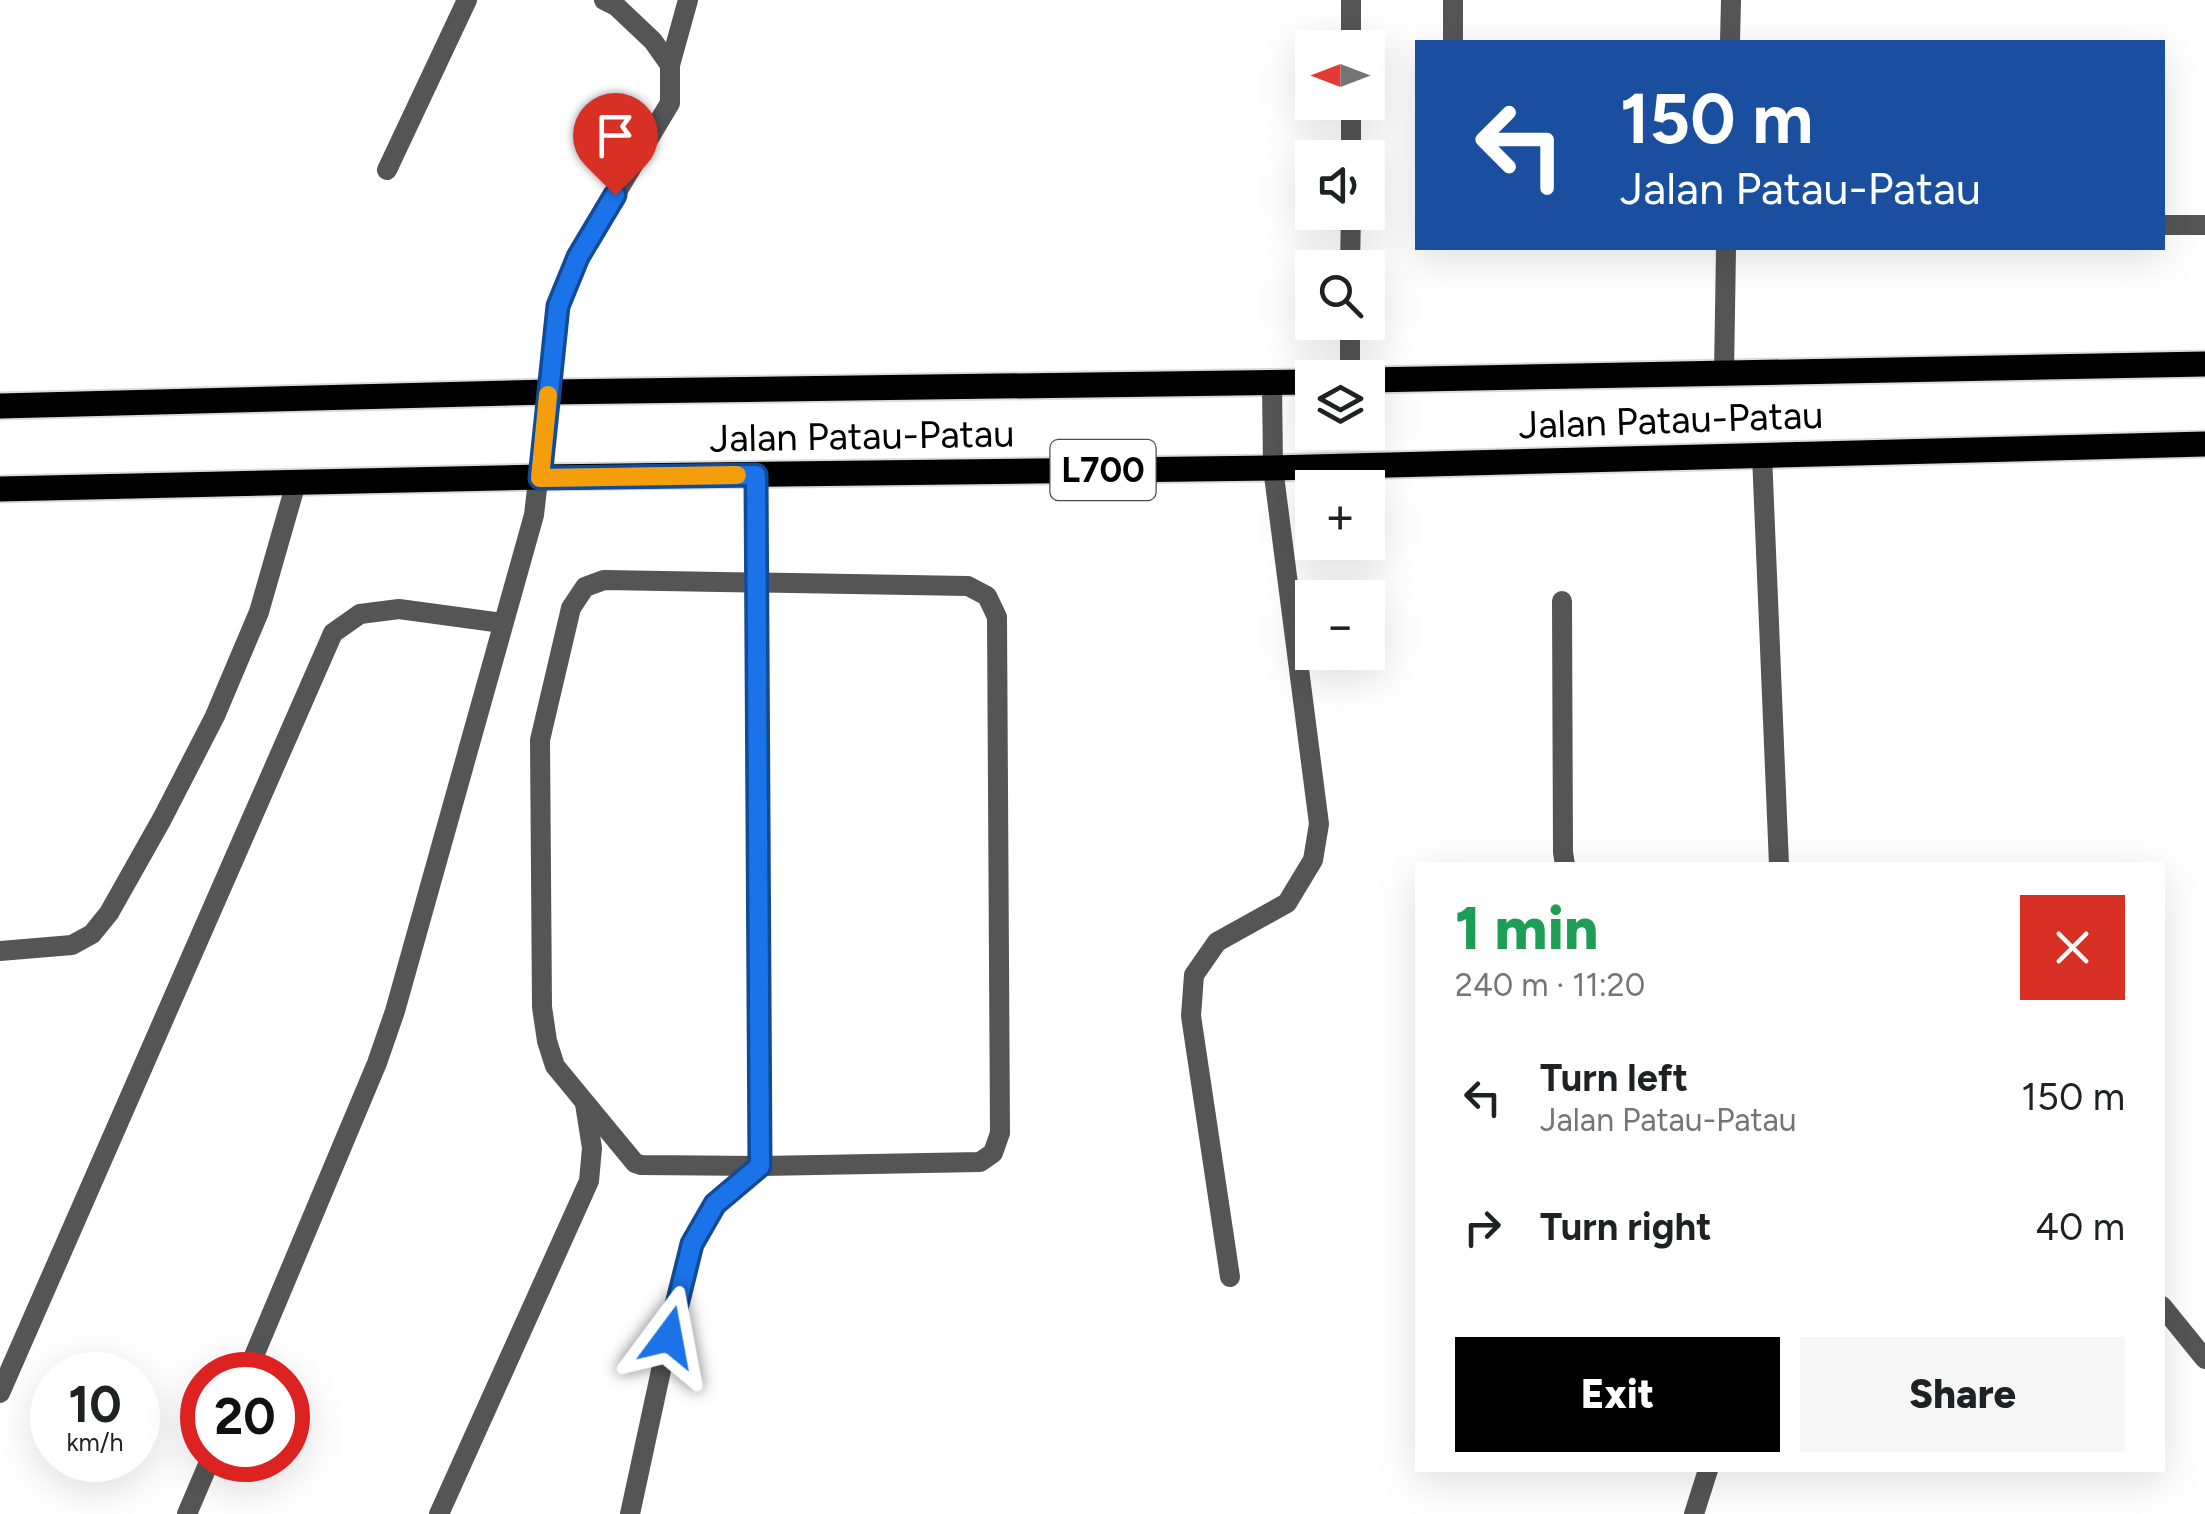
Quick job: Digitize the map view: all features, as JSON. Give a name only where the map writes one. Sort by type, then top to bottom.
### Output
[{"type":"main road","name":"Jalan Patau-Patau","points":[[1385,380],[2205,364]]},
{"type":"main road","name":"Jalan Patau-Patau","points":[[0,406],[549,392],[1295,383]]},
{"type":"main road","name":"Jalan Patau-Patau","points":[[0,490],[1273,468],[2205,444]]},
{"type":"street","points":[[387,170],[467,0]]},
{"type":"street","points":[[604,0],[654,41],[670,65]]},
{"type":"street","points":[[256,1352],[395,1011],[534,515],[558,306],[578,257],[670,103],[670,65],[688,0]]},
{"type":"street","points":[[1351,30],[1352,0]]},
{"type":"street","points":[[1453,0],[1453,40]]},
{"type":"street","points":[[1730,40],[1731,0]]},
{"type":"street","points":[[2165,225],[2205,226]]},
{"type":"street","points":[[1724,374],[1726,250]]},
{"type":"street","points":[[1230,1277],[1191,1016],[1194,974],[1217,942],[1287,904],[1314,860],[1319,824],[1273,468],[1272,384]]},
{"type":"street","points":[[1762,454],[1779,862]]},
{"type":"street","points":[[756,475],[760,1166]]},
{"type":"street","points":[[0,951],[72,945],[92,934],[109,912],[215,716],[259,612],[296,483]]},
{"type":"street","points":[[604,580],[968,586],[988,596],[996,617],[1000,1133],[993,1153],[980,1162],[641,1165],[634,1162],[584,1104],[554,1066],[542,1006],[540,740],[572,608],[585,587],[604,580]]},
{"type":"street","points":[[1562,602],[1565,862]]},
{"type":"street","points":[[0,1393],[333,633],[360,614],[399,609],[502,623]]},
{"type":"street","points":[[438,1514],[589,1182],[592,1148],[584,1104]]},
{"type":"street","points":[[630,1514],[692,1244],[715,1204],[760,1166]]},
{"type":"street","points":[[2165,1310],[2205,1358]]},
{"type":"street","points":[[1694,1514],[1707,1472]]},
{"type":"street","points":[[187,1514],[201,1482]]},
{"type":"slow traffic","points":[[548,395],[540,478],[737,475]]},
{"type":"route","points":[[615,195],[578,257],[558,306],[540,478],[756,475],[760,1166],[715,1204],[692,1244],[669,1337]]}]
